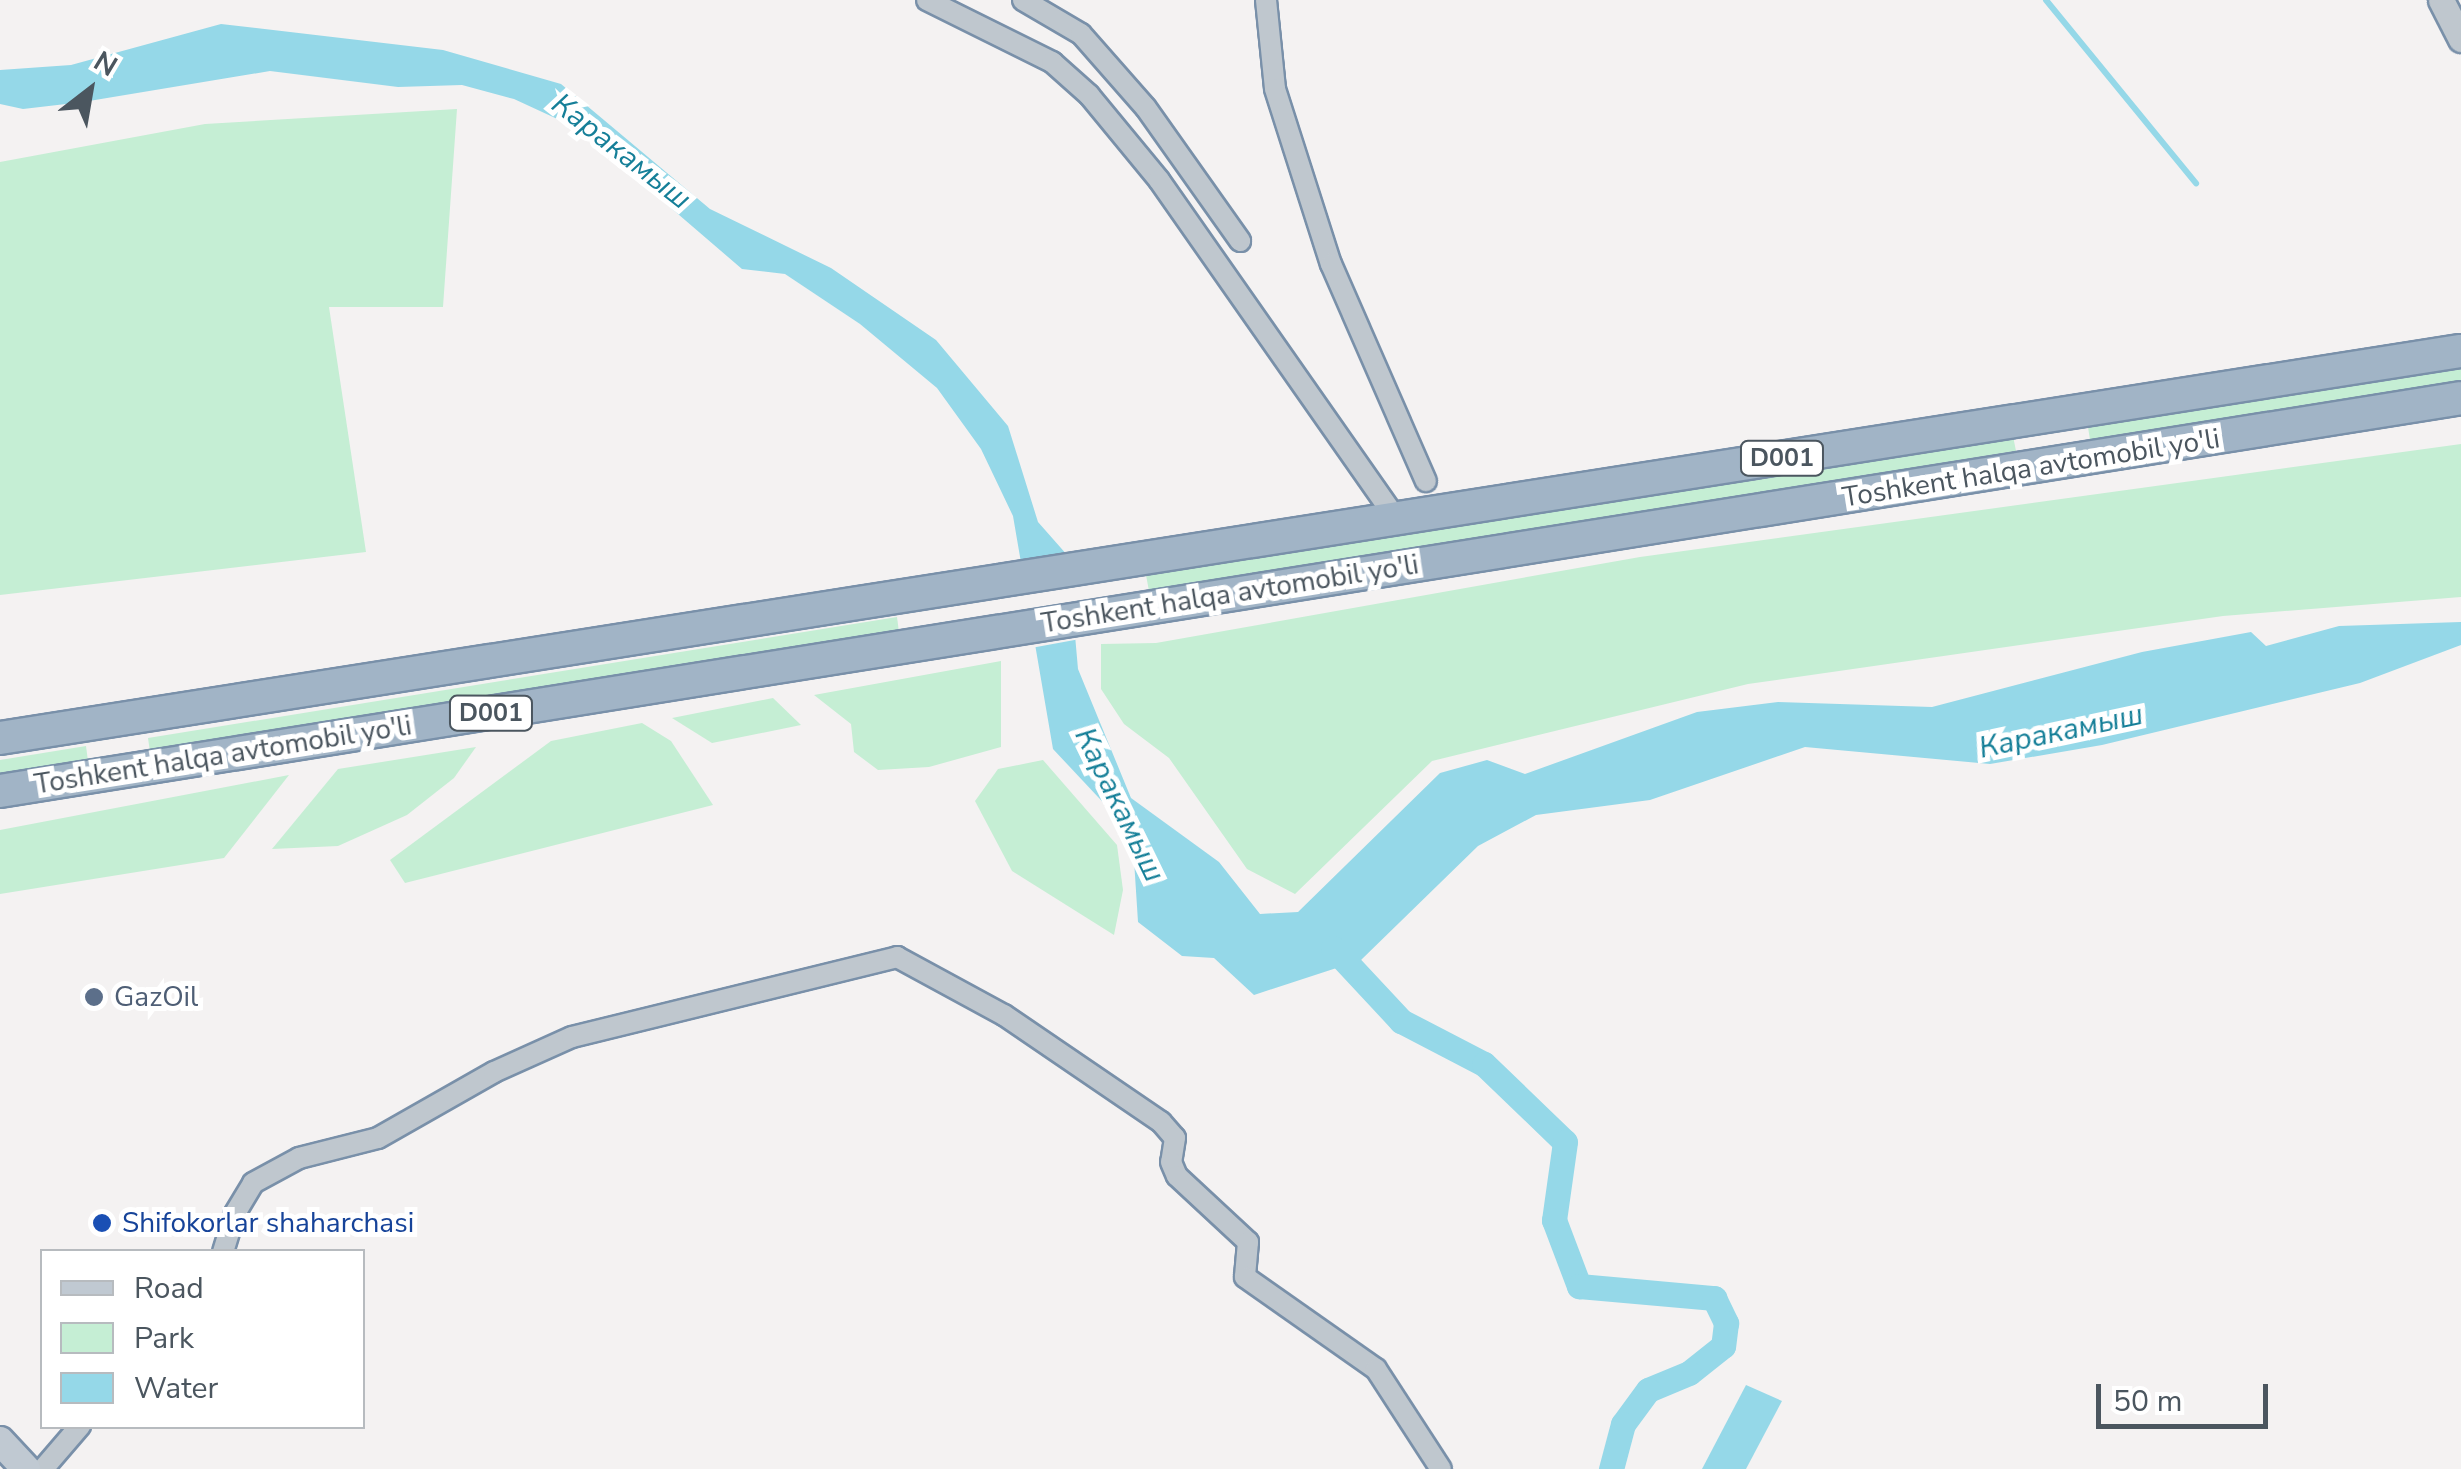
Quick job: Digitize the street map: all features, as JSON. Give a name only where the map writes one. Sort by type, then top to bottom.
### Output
[{"type":"highway","name":"Toshkent halqa avtomobil yo'li","points":[[0,738],[1103,568],[2461,351]]},
{"type":"highway","name":"Toshkent halqa avtomobil yo'li","points":[[0,791],[2461,398]]},
{"type":"highway","points":[[2055,414],[2062,464]]},
{"type":"highway","points":[[108,720],[116,773]]},
{"type":"street","points":[[926,0],[1052,62],[1089,96],[1159,180],[1398,520]]},
{"type":"street","points":[[1024,0],[1081,34],[1146,108],[1240,241]]},
{"type":"street","points":[[1266,0],[1275,89],[1331,264],[1426,481]]},
{"type":"street","points":[[2441,0],[2461,39]]},
{"type":"street","points":[[224,1249],[234,1215],[253,1184],[299,1158],[378,1138],[494,1072],[572,1037],[897,956],[1004,1014],[1161,1122],[1175,1138],[1171,1162],[1177,1176],[1248,1242],[1246,1278],[1376,1369],[1441,1469]]},
{"type":"street","points":[[18,1462],[75,1429]]},
{"type":"green space","points":[[457,109],[443,307],[329,307],[366,552],[0,595],[0,162],[205,124]]},
{"type":"green space","points":[[2461,369],[2461,383],[2090,440],[2088,427]]},
{"type":"green space","points":[[2013,436],[2016,451],[1149,591],[1146,575]]},
{"type":"green space","points":[[2461,444],[2461,597],[2223,616],[1748,684],[1432,761],[1295,894],[1247,869],[1169,758],[1124,724],[1101,689],[1101,644],[1156,643],[1640,557]]},
{"type":"green space","points":[[897,617],[899,632],[150,752],[148,738]]},
{"type":"green space","points":[[1001,661],[1001,747],[929,767],[878,770],[854,752],[851,724],[814,695]]},
{"type":"green space","points":[[773,698],[801,725],[712,743],[672,718]]},
{"type":"green space","points":[[642,723],[671,741],[713,805],[405,883],[390,860],[551,741]]},
{"type":"green space","points":[[86,746],[88,761],[0,775],[0,760]]},
{"type":"green space","points":[[476,747],[454,778],[407,815],[338,846],[272,849],[338,769]]},
{"type":"green space","points":[[1043,760],[1117,845],[1123,890],[1114,935],[1012,871],[975,801],[998,769]]},
{"type":"green space","points":[[289,775],[224,858],[0,894],[0,830]]},
{"type":"water","name":"Каракамыш","points":[[221,24],[443,50],[561,84],[710,209],[831,268],[936,340],[1008,426],[1038,522],[1068,556],[1078,669],[1131,798],[1219,862],[1260,914],[1298,912],[1440,773],[1487,760],[1525,774],[1697,712],[1778,702],[1932,707],[2142,652],[2251,632],[2266,646],[2339,626],[2461,622],[2461,645],[2360,683],[2102,745],[1990,764],[1805,747],[1650,800],[1536,815],[1478,846],[1361,960],[1254,995],[1214,958],[1182,956],[1138,922],[1134,860],[1113,813],[1053,749],[1013,516],[981,449],[937,388],[860,324],[785,274],[742,269],[579,129],[514,99],[462,85],[398,87],[270,71],[83,102],[23,109],[0,104],[0,70],[71,65]]},
{"type":"water","points":[[1746,1385],[1782,1401],[1746,1469],[1702,1469]]},
{"type":"pier","points":[[1073,557],[1080,639],[1031,648],[1017,563]]},
{"type":"waterway","points":[[2046,0],[2196,183]]},
{"type":"waterway","points":[[1333,948],[1401,1021],[1484,1064],[1565,1142],[1554,1220],[1579,1286],[1714,1298],[1726,1323],[1723,1346],[1689,1373],[1648,1390],[1623,1424],[1611,1469]]},
{"type":"place","name":"GazOil","points":[[94,997]]},
{"type":"place","name":"Shifokorlar shaharchasi","points":[[102,1223]]}]
